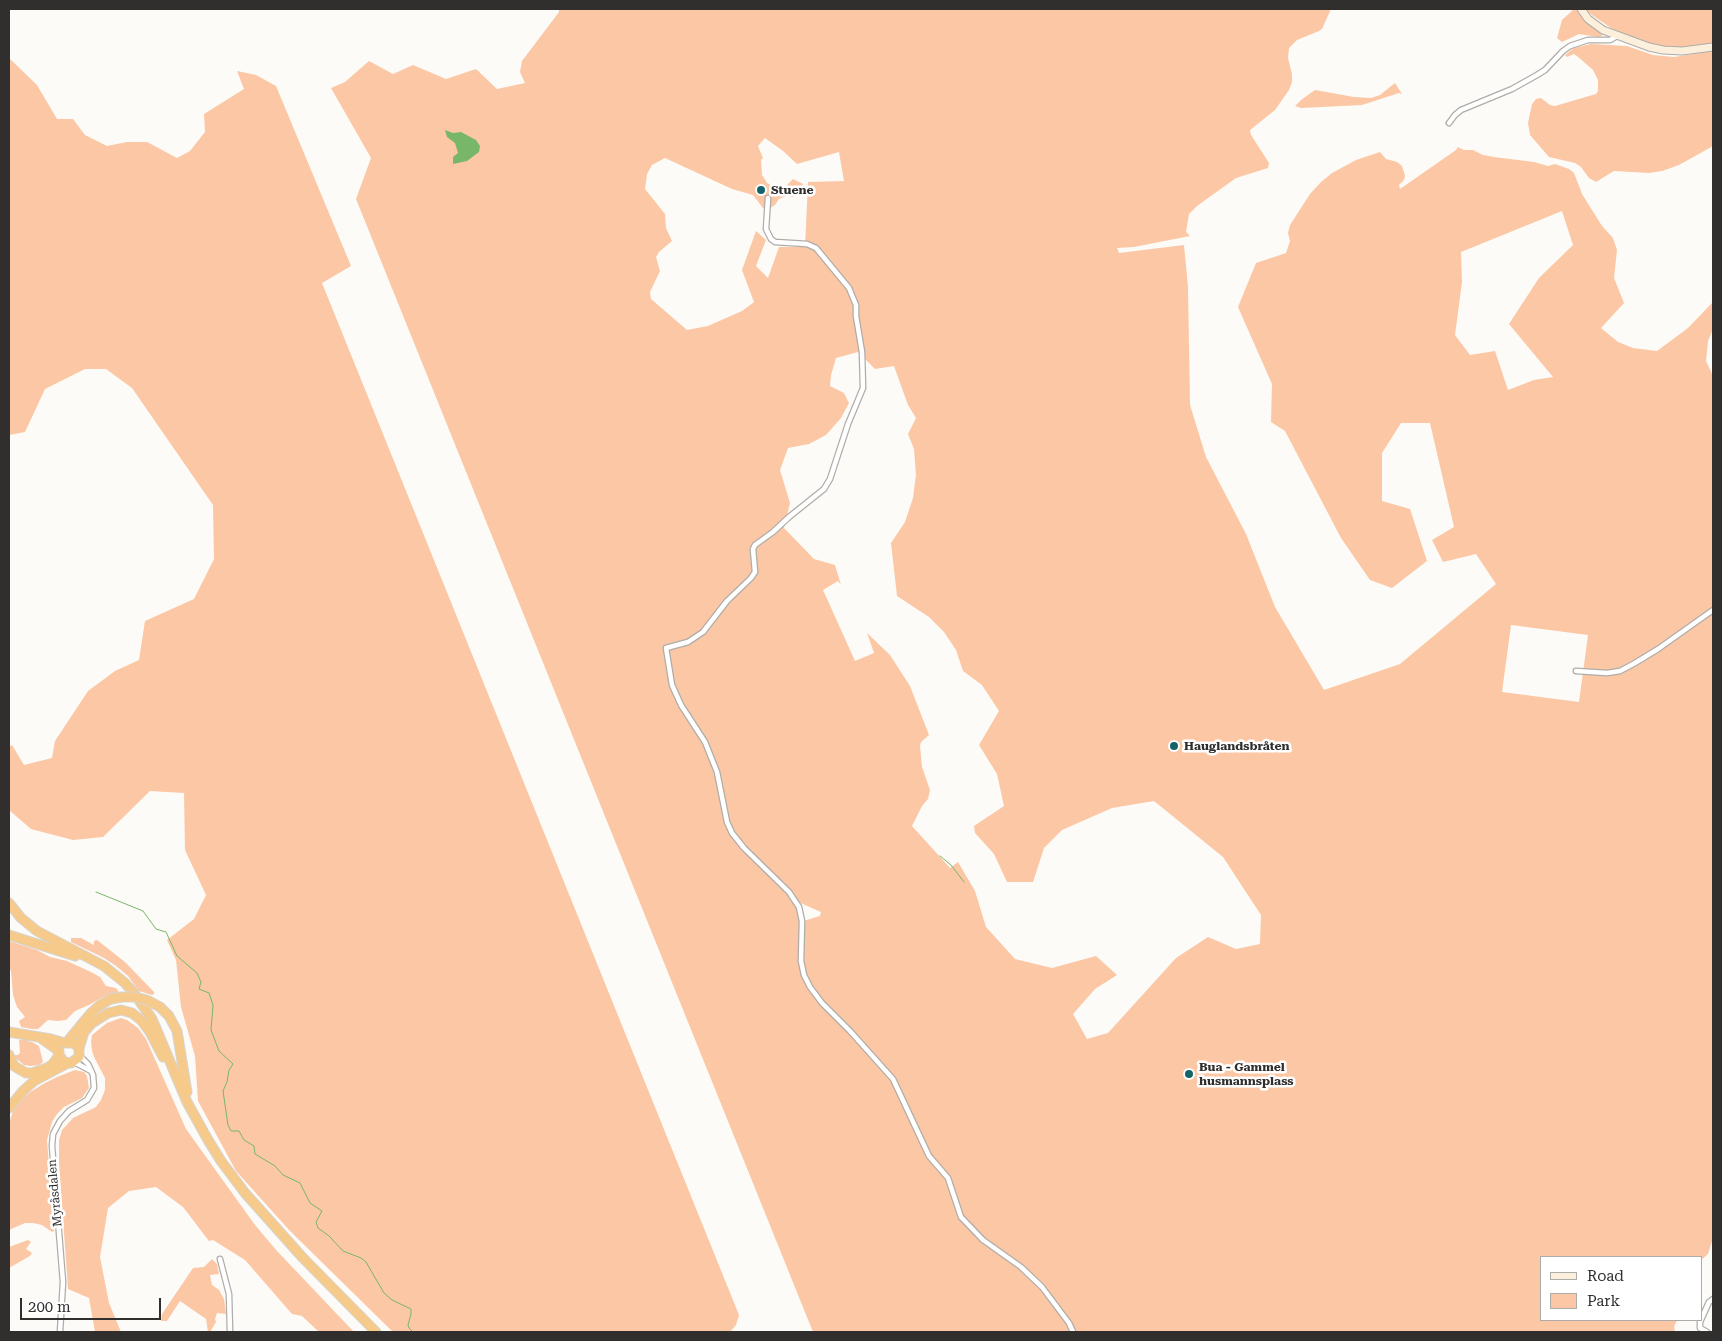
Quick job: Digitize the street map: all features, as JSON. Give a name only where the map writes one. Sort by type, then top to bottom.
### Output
[{"type":"highway","points":[[9,903],[37,931],[104,966],[134,993],[145,1006],[155,1025],[181,1088],[212,1147],[245,1193],[328,1285],[376,1332]]},
{"type":"highway","points":[[9,935],[76,956],[89,962],[112,977],[127,991],[142,1009],[154,1031],[193,1121],[230,1179],[303,1263],[371,1332]]},
{"type":"highway","points":[[9,1055],[14,1066],[26,1073],[47,1068],[53,1064],[66,1042],[91,1012],[100,1005],[111,999],[122,997],[135,997],[147,1000],[160,1007],[169,1016],[177,1032],[186,1085],[197,1120]]},
{"type":"highway","points":[[9,1108],[34,1081],[75,1057],[84,1032],[98,1019],[115,1011],[127,1011],[137,1016],[145,1025],[166,1062]]},
{"type":"highway","points":[[9,1032],[46,1040],[74,1043],[75,1057]]},
{"type":"highway","points":[[46,1040],[59,1053],[61,1059],[75,1057]]},
{"type":"main road","points":[[1581,9],[1594,24],[1640,45],[1663,50],[1682,51],[1713,47]]},
{"type":"street","points":[[1449,122],[1461,110],[1512,89],[1537,76],[1570,46],[1588,40],[1610,40],[1617,36]]},
{"type":"street","points":[[768,198],[766,229],[771,239],[776,242],[807,244],[816,248],[851,292],[856,305],[862,352],[862,388],[830,479],[824,489],[755,545],[753,549],[755,572],[726,601],[703,632],[688,642],[666,648],[672,685],[680,705],[705,742],[717,772],[727,822],[732,833],[744,848],[790,892],[799,907],[802,921],[801,961],[804,975],[810,987],[822,1003],[893,1079],[929,1156],[948,1178],[961,1217],[983,1240],[1021,1268],[1042,1287],[1069,1323],[1073,1332]]},
{"type":"street","points":[[1576,671],[1607,673],[1620,671],[1658,649],[1713,610]]},
{"type":"street","points":[[75,1057],[92,1072]]},
{"type":"street","points":[[75,1057],[92,1072]]},
{"type":"street","name":"Myråsdalen","points":[[60,1332],[63,1282],[52,1140],[60,1121],[69,1111],[87,1100],[93,1092],[95,1080],[92,1072]]},
{"type":"street","points":[[220,1259],[229,1294],[230,1332]]},
{"type":"street","points":[[1702,1318],[1709,1302],[1713,1299]]},
{"type":"street","points":[[1700,1321],[1700,1328],[1707,1332]]},
{"type":"green space","points":[[559,9],[1331,9],[1322,29],[1297,40],[1289,48],[1288,58],[1292,82],[1289,90],[1275,110],[1250,130],[1251,135],[1269,163],[1268,168],[1236,178],[1197,206],[1189,214],[1186,232],[1190,236],[1134,247],[1117,248],[1119,253],[1184,245],[1188,287],[1190,405],[1206,457],[1246,534],[1275,607],[1324,690],[1400,664],[1496,584],[1476,554],[1443,562],[1432,540],[1454,527],[1430,423],[1401,423],[1382,453],[1382,501],[1410,509],[1427,561],[1392,588],[1370,580],[1341,538],[1285,431],[1271,422],[1272,384],[1238,307],[1256,263],[1286,253],[1290,241],[1288,233],[1290,225],[1310,194],[1321,182],[1332,173],[1356,160],[1380,152],[1386,159],[1397,162],[1402,166],[1405,176],[1399,185],[1400,189],[1458,147],[1494,157],[1534,162],[1548,166],[1555,164],[1574,173],[1582,194],[1602,226],[1613,238],[1617,250],[1614,278],[1624,303],[1601,328],[1618,342],[1633,348],[1657,351],[1688,328],[1713,302],[1713,329],[1708,341],[1706,361],[1713,376],[1713,1238],[1708,1254],[1702,1259],[1702,1256],[1540,1256],[1540,1321],[1677,1321],[1674,1327],[1675,1332],[813,1332],[356,199],[371,158],[331,88],[345,82],[369,61],[393,74],[413,65],[446,79],[476,69],[497,89],[525,83],[520,72],[522,61],[559,12]],"holes":[[[765,138],[797,164],[839,152],[844,181],[808,182],[805,247],[779,247],[768,278],[756,266],[766,240],[756,231],[742,270],[754,302],[742,311],[708,326],[687,330],[651,299],[650,292],[660,271],[656,257],[672,241],[666,228],[665,214],[645,189],[647,174],[652,165],[665,158],[732,189],[753,195],[763,208],[767,210],[775,205],[779,199],[797,195],[803,184],[793,179],[785,187],[779,189],[767,183],[762,175],[761,160],[763,158],[758,146]],[[1562,211],[1573,245],[1539,278],[1509,324],[1553,377],[1534,380],[1508,390],[1495,351],[1470,355],[1455,335],[1462,282],[1461,252]],[[858,352],[875,369],[894,366],[908,405],[916,418],[908,434],[914,449],[916,475],[913,498],[905,522],[891,543],[897,596],[929,617],[944,632],[956,650],[963,671],[982,685],[999,711],[979,745],[997,774],[1004,806],[974,826],[975,833],[994,854],[1007,882],[1033,882],[1044,848],[1062,830],[1112,808],[1154,801],[1223,857],[1261,915],[1260,944],[1236,949],[1208,937],[1176,958],[1108,1033],[1087,1039],[1073,1014],[1095,989],[1117,975],[1096,956],[1052,968],[1015,959],[986,927],[975,891],[958,862],[950,868],[912,826],[922,806],[928,799],[930,790],[922,767],[920,746],[921,742],[929,735],[910,686],[890,655],[867,633],[874,653],[855,661],[823,590],[838,581],[841,585],[835,565],[814,559],[784,528],[790,503],[780,470],[788,448],[809,444],[826,435],[841,418],[849,403],[844,393],[830,386],[836,358]],[[1511,625],[1588,635],[1579,702],[1502,692]],[[798,902],[821,912],[820,916],[800,922],[796,903]]]},
{"type":"green space","points":[[1574,9],[1578,9],[1588,24],[1603,35],[1599,37],[1579,34],[1562,42],[1557,38],[1562,20]]},
{"type":"green space","points":[[1586,9],[1713,9],[1713,43],[1685,47],[1668,47],[1650,43],[1611,28]]},
{"type":"green space","points":[[1591,44],[1627,46],[1653,55],[1674,57],[1713,51],[1713,146],[1679,165],[1662,171],[1649,173],[1614,171],[1596,182],[1589,178],[1581,167],[1575,163],[1549,157],[1530,135],[1528,123],[1532,104],[1536,99],[1541,98],[1550,105],[1555,106],[1596,94],[1598,91],[1598,80],[1593,70],[1574,54],[1567,57],[1565,55],[1574,48]]},
{"type":"green space","points":[[9,58],[37,85],[57,119],[73,119],[85,135],[107,146],[127,142],[147,142],[177,158],[190,151],[205,132],[204,114],[244,89],[237,71],[256,75],[276,86],[351,266],[322,283],[739,1315],[736,1325],[730,1332],[393,1332],[290,1231],[236,1171],[198,1101],[195,1056],[181,1007],[176,960],[167,940],[194,919],[206,895],[185,850],[184,793],[150,791],[103,837],[73,840],[31,829],[9,810],[9,747],[12,745],[24,765],[52,758],[55,741],[88,691],[115,671],[139,660],[145,621],[194,599],[214,559],[213,505],[132,388],[106,369],[85,369],[45,389],[25,432],[9,435]]},
{"type":"green space","points":[[1395,83],[1402,94],[1399,93],[1362,105],[1301,108],[1295,106],[1315,90],[1371,98],[1380,95]]},
{"type":"green space","points":[[71,938],[81,938],[94,945],[94,941],[97,940],[125,962],[154,994],[139,991],[128,976],[116,966],[71,942]]},
{"type":"green space","points":[[9,941],[37,950],[50,957],[67,961],[91,972],[100,977],[106,986],[116,988],[119,992],[101,998],[75,1011],[66,1020],[48,1020],[38,1029],[21,1027],[19,1021],[25,1017],[17,1007],[13,995],[11,971],[9,968]]},
{"type":"green space","points":[[121,1018],[138,1028],[146,1039],[186,1129],[255,1225],[277,1251],[354,1332],[319,1332],[302,1316],[292,1314],[245,1260],[213,1240],[209,1241],[183,1207],[156,1187],[129,1191],[108,1208],[100,1257],[109,1303],[121,1332],[95,1332],[89,1298],[68,1289],[59,1140],[62,1130],[73,1118],[96,1107],[101,1100],[105,1090],[105,1078],[92,1051],[92,1035],[107,1023]]},
{"type":"green space","points":[[23,1039],[39,1046],[43,1062],[39,1065],[24,1065],[12,1055],[20,1053],[19,1040]]},
{"type":"green space","points":[[75,1070],[84,1072],[87,1076],[89,1088],[82,1098],[64,1107],[57,1114],[52,1122],[47,1140],[54,1231],[52,1232],[42,1225],[33,1223],[25,1223],[9,1230],[9,1124],[14,1107],[29,1093],[43,1084]]},
{"type":"green space","points":[[28,1240],[31,1242],[26,1249],[32,1253],[30,1256],[9,1268],[9,1247]]},
{"type":"green space","points":[[212,1259],[217,1264],[219,1274],[210,1275],[212,1285],[219,1290],[224,1299],[226,1314],[217,1313],[216,1322],[210,1332],[208,1332],[206,1319],[180,1301],[167,1321],[161,1321],[162,1314],[193,1268],[204,1267]]},
{"type":"shaded area","points":[[445,130],[453,133],[461,132],[476,140],[480,146],[479,152],[467,161],[453,164],[453,157],[458,153],[455,143],[447,137]]},
{"type":"waterway","points":[[940,856],[951,865],[964,882]]},
{"type":"waterway","points":[[96,892],[143,911],[156,929],[166,932],[177,956],[197,973],[201,982],[199,989],[209,993],[213,1005],[211,1030],[219,1051],[233,1064],[229,1070],[223,1091],[228,1125],[231,1131],[239,1131],[244,1140],[254,1146],[255,1154],[275,1166],[283,1175],[300,1183],[310,1203],[322,1211],[316,1222],[318,1228],[329,1236],[343,1251],[366,1262],[384,1293],[392,1300],[411,1309],[408,1325],[413,1332]]},
{"type":"place","name":"Stuene","points":[[761,190]]},
{"type":"place","name":"Hauglandsbråten","points":[[1174,746]]},
{"type":"place","name":"Bua - Gammel husmannsplass","points":[[1189,1074]]}]
